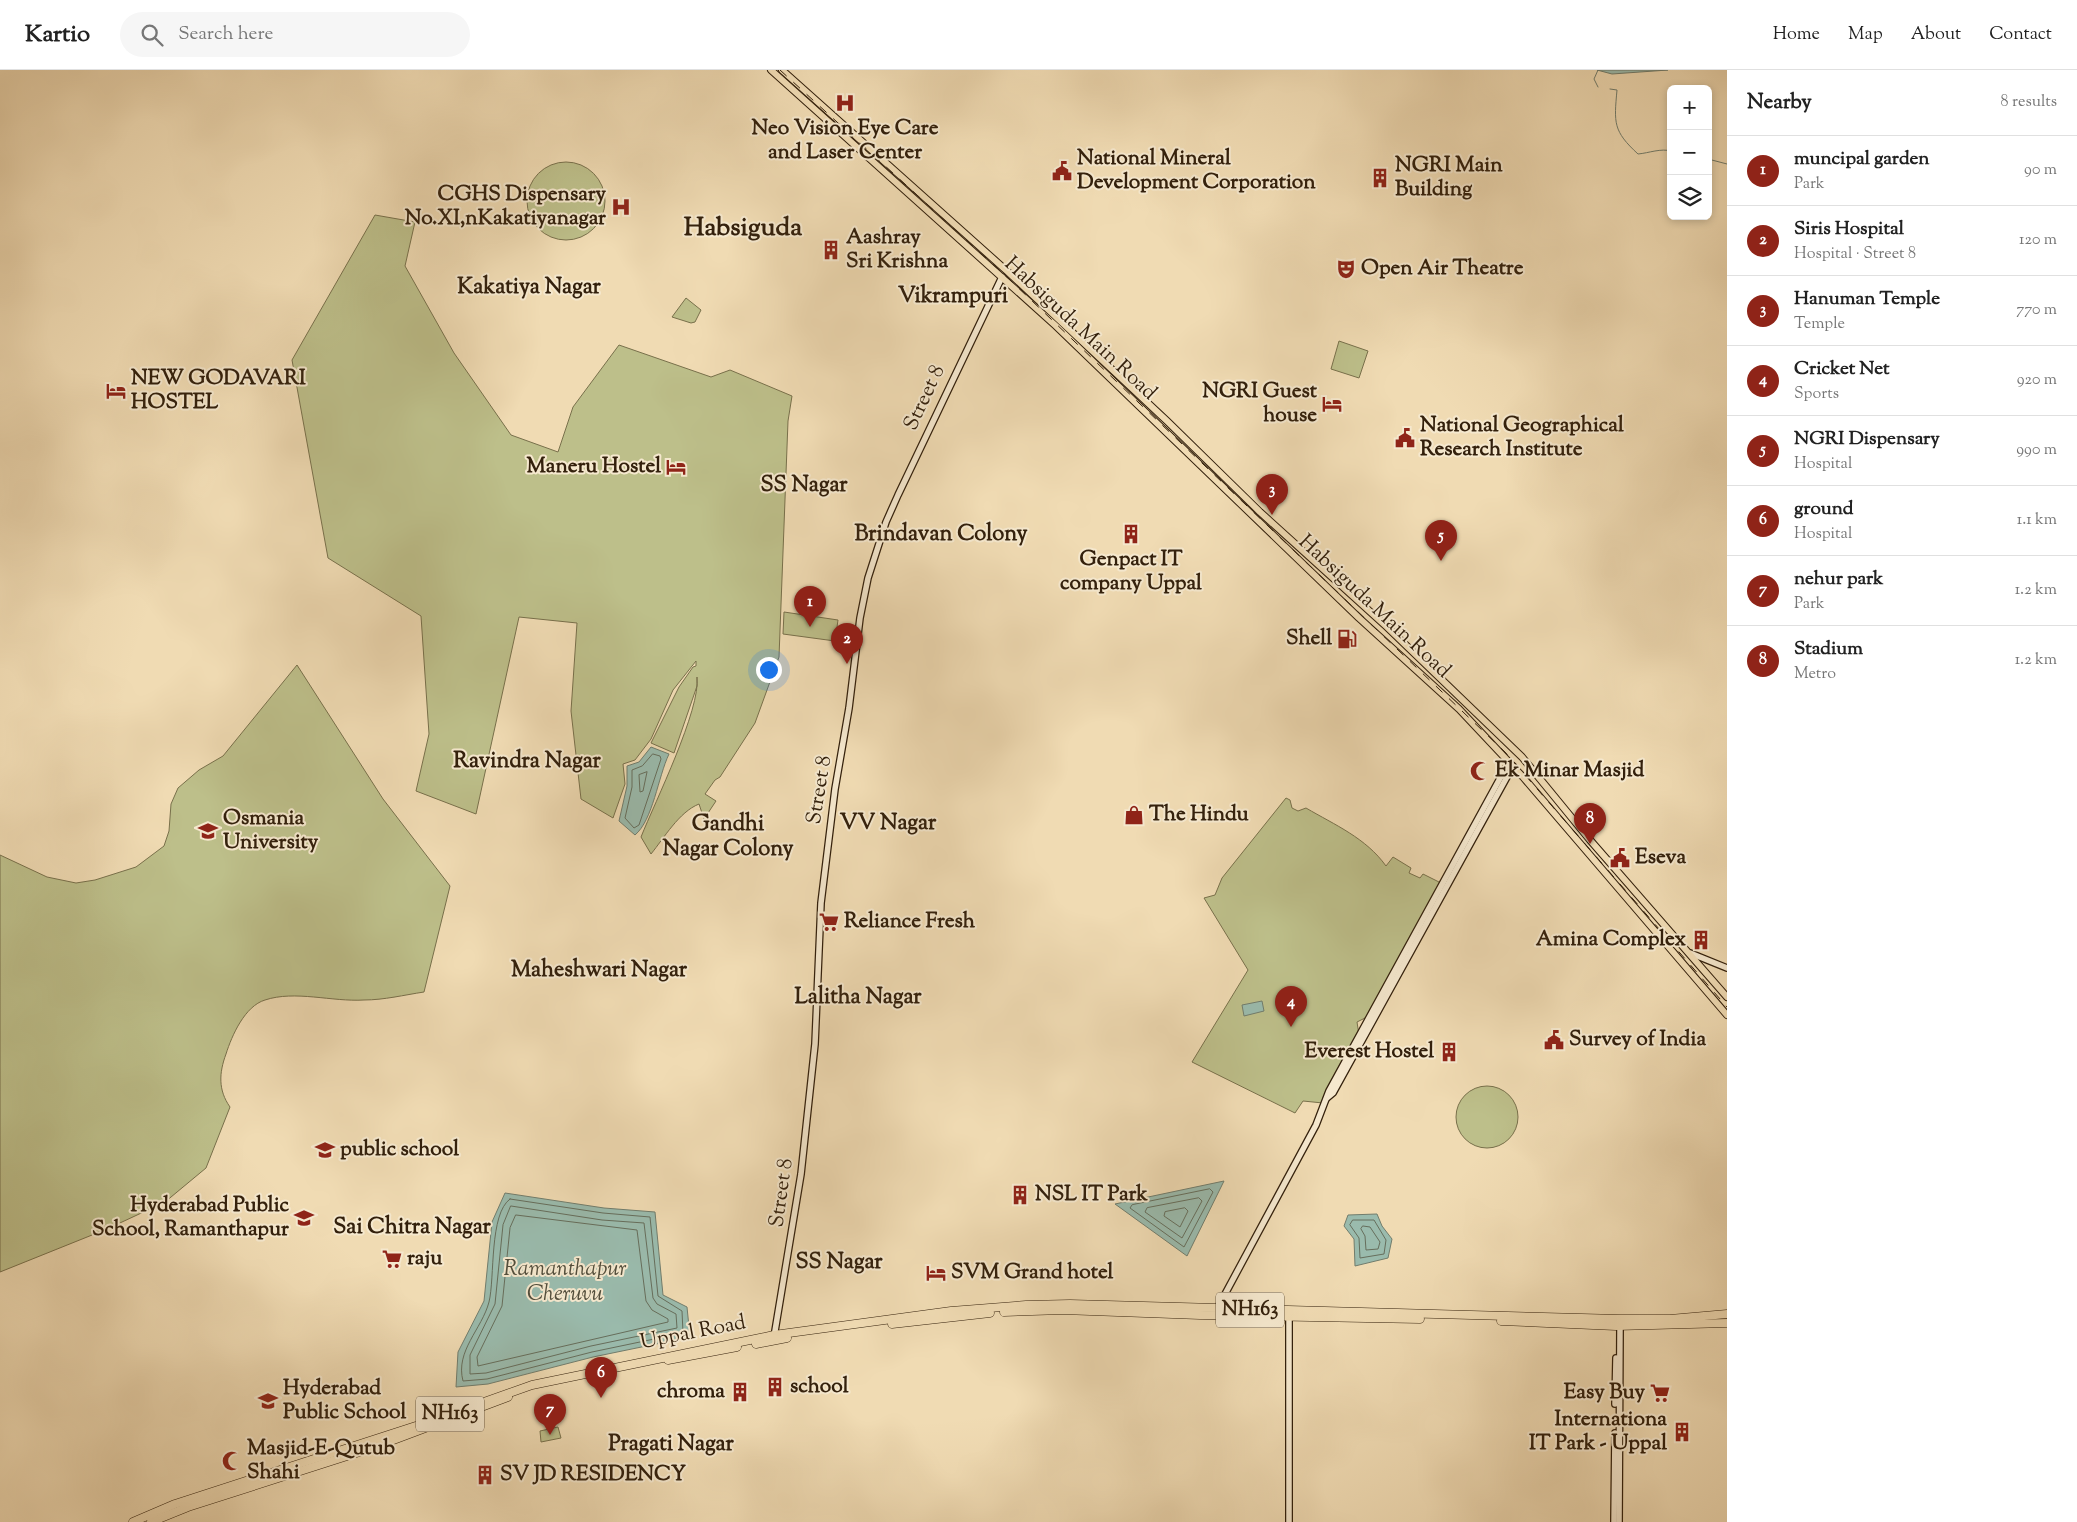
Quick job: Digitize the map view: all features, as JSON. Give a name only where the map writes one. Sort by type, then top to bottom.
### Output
[{"type":"highway","name":"NH163","points":[[774,1338],[920,1315],[1076,1304],[1216,1312],[1618,1326],[1727,1323]]},
{"type":"highway","name":"NH163","points":[[1290,1314],[1620,1319],[1670,1319],[1727,1314]]},
{"type":"highway","name":"Uppal Road","points":[[134,1522],[175,1504],[515,1393],[610,1367],[774,1338]]},
{"type":"highway","name":"NH163","points":[[152,1522],[188,1507],[372,1448],[515,1393]]},
{"type":"main road","name":"Habsiguda Main Road","points":[[771,70],[1002,277],[1359,618],[1456,706],[1511,764],[1727,1014]]},
{"type":"main road","name":"Habsiguda Main Road","points":[[782,70],[951,220],[1167,421],[1260,512],[1387,627],[1522,757],[1590,840],[1727,997]]},
{"type":"main road","points":[[815,110],[820,104]]},
{"type":"main road","points":[[1159,427],[1167,421]]},
{"type":"main road","points":[[1456,706],[1462,700]]},
{"type":"street","name":"Street 8","points":[[774,1338],[801,1174],[815,1044],[822,903],[831,815],[849,708],[860,618],[868,578],[886,522],[908,471],[1002,277]]},
{"type":"street","points":[[1216,1312],[1316,1125],[1327,1098],[1333,1093],[1511,764]]},
{"type":"street","points":[[1690,953],[1727,968]]},
{"type":"street","points":[[1288,1522],[1290,1314]]},
{"type":"street","points":[[1618,1326],[1617,1472],[1619,1522]]},
{"type":"street","points":[[1614,1522],[1617,1472]]},
{"type":"green space","points":[[558,162],[574,162],[588,168],[599,179],[605,193],[605,209],[599,223],[588,234],[574,240],[558,240],[544,234],[533,223],[527,209],[527,193],[533,179],[544,168]]},
{"type":"green space","points":[[375,215],[415,222],[405,266],[454,353],[511,435],[558,452],[573,407],[619,345],[711,377],[730,370],[792,396],[788,421],[779,657],[755,723],[720,777],[715,780],[705,794],[716,801],[704,819],[699,804],[685,813],[672,826],[651,854],[641,837],[685,732],[697,687],[674,753],[651,743],[679,687],[693,667],[696,666],[696,661],[673,690],[651,739],[635,760],[623,764],[625,784],[613,818],[581,799],[571,711],[577,623],[519,617],[476,814],[416,791],[429,734],[421,616],[328,558],[292,360]]},
{"type":"green space","points":[[686,298],[701,310],[695,322],[691,323],[672,317]]},
{"type":"green space","points":[[1339,341],[1368,351],[1359,378],[1331,369]]},
{"type":"green space","points":[[784,612],[838,620],[835,641],[783,634]]},
{"type":"green space","points":[[297,665],[383,799],[450,886],[424,992],[372,1000],[289,996],[277,997],[258,1003],[251,1008],[240,1022],[224,1061],[221,1081],[223,1094],[230,1107],[206,1168],[165,1202],[107,1229],[0,1272],[0,855],[47,877],[76,883],[95,880],[136,867],[164,846],[169,831],[171,804],[178,788],[199,770],[223,756]]},
{"type":"green space","points":[[1286,798],[1290,800],[1292,808],[1298,811],[1306,808],[1360,840],[1386,866],[1393,857],[1411,868],[1409,873],[1420,878],[1423,874],[1443,884],[1367,1017],[1357,1022],[1359,1035],[1323,1103],[1303,1101],[1295,1113],[1192,1062],[1248,970],[1204,898],[1215,895],[1222,878]]},
{"type":"green space","points":[[1487,1086],[1504,1091],[1509,1095],[1513,1100],[1518,1117],[1513,1134],[1509,1139],[1504,1143],[1487,1148],[1470,1143],[1465,1139],[1461,1134],[1456,1117],[1461,1100],[1465,1095],[1470,1091]]},
{"type":"green space","points":[[558,1427],[561,1438],[541,1442],[540,1431]]},
{"type":"water","points":[[1597,70],[1668,70],[1612,74]]},
{"type":"water","points":[[651,747],[669,754],[651,809],[635,835],[619,821],[627,786],[627,766],[639,762]]},
{"type":"water","points":[[1262,1001],[1264,1011],[1244,1016],[1242,1005]]},
{"type":"water","points":[[1224,1181],[1187,1256],[1115,1204]]},
{"type":"water","name":"Ramanthapur Cheruvu","points":[[505,1193],[604,1208],[655,1212],[663,1295],[687,1307],[690,1337],[593,1357],[488,1384],[456,1387],[458,1352],[484,1301],[492,1222]]},
{"type":"water","points":[[1377,1214],[1382,1226],[1392,1239],[1388,1258],[1355,1266],[1354,1239],[1344,1226],[1348,1215]]},
{"type":"waterway","points":[[1598,70],[1594,79],[1598,87]]},
{"type":"waterway","points":[[1610,89],[1617,90],[1617,126],[1630,146],[1638,154],[1667,150]]},
{"type":"waterway","points":[[1712,160],[1727,164]]},
{"type":"railway","points":[[780,70],[1009,279],[1505,752],[1727,1007]]},
{"type":"place","name":"Neo Vision Eye Care and Laser Center","points":[[845,103]]},
{"type":"place","name":"National Mineral Development Corporation","points":[[1062,171]]},
{"type":"place","name":"NGRI Main Building","points":[[1380,178]]},
{"type":"place","name":"CGHS Dispensary No.XI,nKakatiyanagar","points":[[621,207]]},
{"type":"place","name":"Aashray Sri Krishna","points":[[831,250]]},
{"type":"place","name":"Open Air Theatre","points":[[1346,269]]},
{"type":"place","name":"NEW GODAVARI HOSTEL","points":[[116,391]]},
{"type":"place","name":"NGRI Guest house","points":[[1332,404]]},
{"type":"place","name":"National Geographical Research Institute","points":[[1405,438]]},
{"type":"place","name":"Maneru Hostel","points":[[676,467]]},
{"type":"place","name":"Hanuman Temple","points":[[1272,515]]},
{"type":"place","name":"Genpact IT company Uppal","points":[[1131,534]]},
{"type":"place","name":"NGRI Dispensary","points":[[1441,561]]},
{"type":"place","name":"muncipal garden","points":[[810,627]]},
{"type":"place","name":"Shell","points":[[1347,639]]},
{"type":"place","name":"Siris Hospital","points":[[847,664]]},
{"type":"place","name":"Ek Minar Masjid","points":[[1480,771]]},
{"type":"place","name":"The Hindu","points":[[1134,815]]},
{"type":"place","name":"Osmania University","points":[[208,831]]},
{"type":"place","name":"Stadium","points":[[1590,844]]},
{"type":"place","name":"Eseva","points":[[1620,858]]},
{"type":"place","name":"Reliance Fresh","points":[[829,922]]},
{"type":"place","name":"Amina Complex","points":[[1701,940]]},
{"type":"place","name":"Cricket Net","points":[[1291,1027]]},
{"type":"place","name":"Survey of India","points":[[1554,1040]]},
{"type":"place","name":"Everest Hostel","points":[[1449,1052]]},
{"type":"place","name":"public school","points":[[325,1150]]},
{"type":"place","name":"NSL IT Park","points":[[1020,1195]]},
{"type":"place","name":"Hyderabad Public School, Ramanthapur","points":[[304,1218]]},
{"type":"place","name":"raju","points":[[392,1259]]},
{"type":"place","name":"SVM Grand hotel","points":[[936,1273]]},
{"type":"place","name":"school","points":[[775,1387]]},
{"type":"place","name":"chroma","points":[[740,1392]]},
{"type":"place","name":"Easy Buy","points":[[1660,1393]]},
{"type":"place","name":"ground","points":[[601,1398]]},
{"type":"place","name":"Hyderabad Public School","points":[[268,1401]]},
{"type":"place","name":"Internationa IT Park - Uppal","points":[[1682,1432]]},
{"type":"place","name":"nehur park","points":[[550,1435]]},
{"type":"place","name":"Masjid-E-Qutub Shahi","points":[[232,1461]]},
{"type":"place","name":"SV JD RESIDENCY","points":[[485,1475]]},
{"type":"district","name":"Habsiguda","points":[[743,228]]},
{"type":"district","name":"Kakatiya Nagar","points":[[529,288]]},
{"type":"district","name":"Vikrampuri","points":[[953,297]]},
{"type":"district","name":"SS Nagar","points":[[804,486]]},
{"type":"district","name":"Brindavan Colony","points":[[941,535]]},
{"type":"district","name":"Ravindra Nagar","points":[[527,762]]},
{"type":"district","name":"VV Nagar","points":[[888,824]]},
{"type":"district","name":"Gandhi Nagar Colony","points":[[728,838]]},
{"type":"district","name":"Maheshwari Nagar","points":[[599,971]]},
{"type":"district","name":"Lalitha Nagar","points":[[858,998]]},
{"type":"district","name":"Sai Chitra Nagar","points":[[412,1228]]},
{"type":"district","name":"SS Nagar","points":[[839,1263]]},
{"type":"district","name":"Pragati Nagar","points":[[671,1445]]}]
